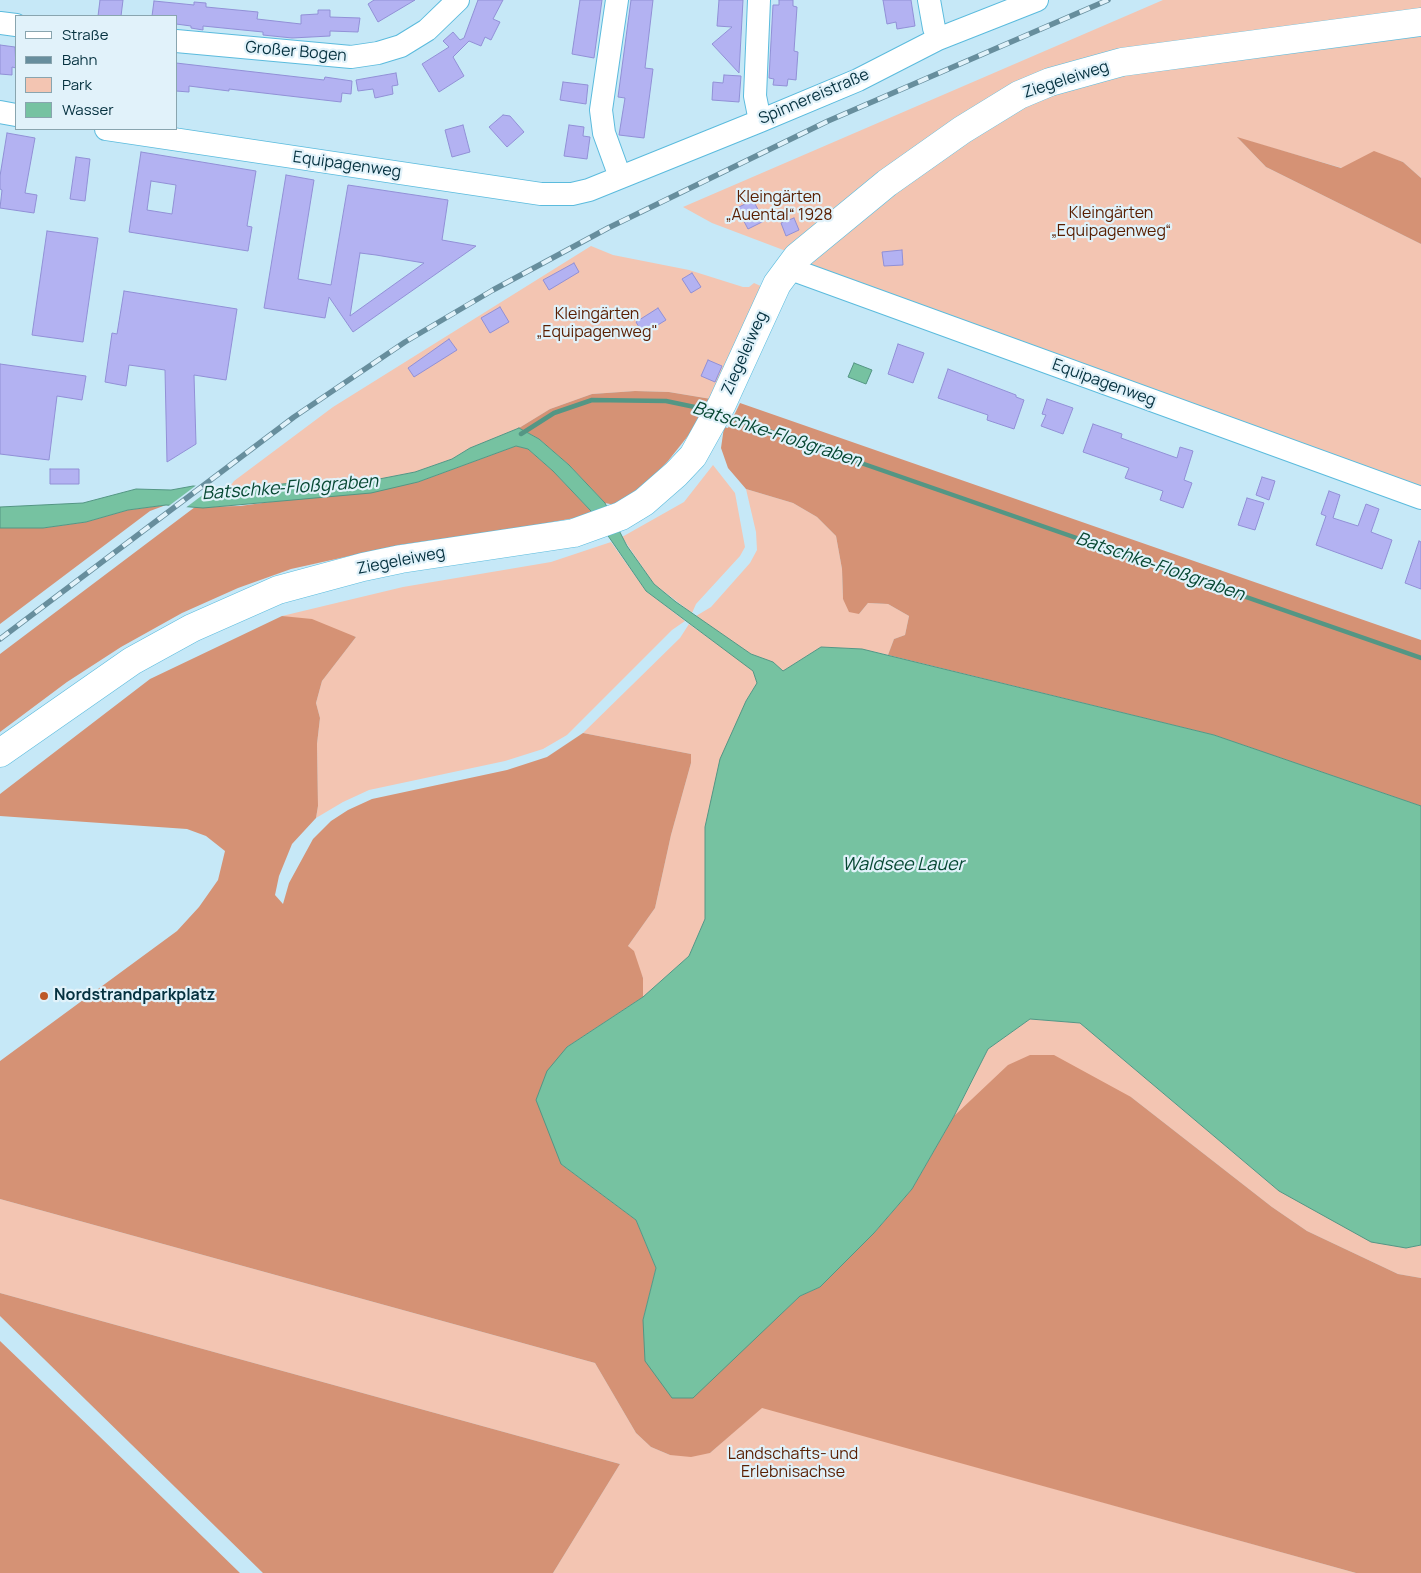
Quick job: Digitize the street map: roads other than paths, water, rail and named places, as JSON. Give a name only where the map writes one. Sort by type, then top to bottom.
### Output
[{"type":"main road","name":"Ziegeleiweg","points":[[0,753],[132,661],[192,628],[278,590],[391,561],[552,538],[609,521],[644,502],[693,456],[718,413],[777,284],[790,264],[829,229],[924,157],[990,112],[1019,95],[1050,82],[1122,62],[1421,22]]},
{"type":"street","name":"Großer Bogen","points":[[178,41],[351,58],[378,54],[402,46],[427,30],[458,0]]},
{"type":"street","points":[[617,0],[601,110],[604,133],[620,177]]},
{"type":"street","points":[[759,0],[755,96],[760,120]]},
{"type":"street","points":[[929,0],[938,39]]},
{"type":"street","name":"Spinnereistraße","points":[[589,190],[858,80],[938,39],[1037,0]]},
{"type":"street","points":[[0,23],[15,25]]},
{"type":"street","points":[[0,112],[15,115]]},
{"type":"street","name":"Equipagenweg","points":[[113,130],[556,196],[589,190]]},
{"type":"street","name":"Equipagenweg","points":[[790,264],[796,271],[1421,498]]},
{"type":"water","points":[[854,363],[872,370],[866,384],[848,377]]},
{"type":"water","name":"Waldsee Lauer","points":[[519,428],[539,439],[569,465],[605,503],[627,546],[654,584],[676,602],[751,654],[773,662],[783,671],[821,647],[862,649],[1214,735],[1421,806],[1421,1245],[1406,1248],[1371,1242],[1279,1191],[1080,1023],[1030,1019],[988,1049],[954,1116],[912,1189],[874,1233],[820,1287],[800,1296],[693,1398],[672,1398],[645,1361],[643,1320],[656,1268],[636,1220],[561,1164],[536,1100],[547,1071],[567,1047],[643,997],[689,956],[705,919],[705,827],[720,759],[746,701],[757,683],[753,671],[646,591],[591,511],[553,471],[528,449],[516,446],[418,482],[371,493],[203,508],[166,505],[128,510],[86,522],[43,528],[0,528],[0,507],[83,503],[136,489],[171,490],[193,486],[228,489],[293,483],[369,481],[415,472],[452,459],[470,448]]},
{"type":"waterway","name":"Batschke‐Floßgraben","points":[[521,434],[554,413],[592,400],[666,401],[709,410]]},
{"type":"waterway","name":"Batschke‐Floßgraben","points":[[726,416],[1421,658]]},
{"type":"railway","points":[[0,639],[294,417],[405,342],[493,290],[608,228],[828,121],[1108,0]]},
{"type":"place","name":"Nordstrandparkplatz","points":[[44,996]]},
{"type":"park label","name":"Kleingärten „Auental“ 1928","points":[[779,207]]},
{"type":"park label","name":"Kleingärten „Equipagenweg“","points":[[1111,223]]},
{"type":"park label","name":"Kleingärten „Equipagenweg\"","points":[[597,324]]},
{"type":"park label","name":"Landschafts- und Erlebnisachse","points":[[793,1464]]}]
